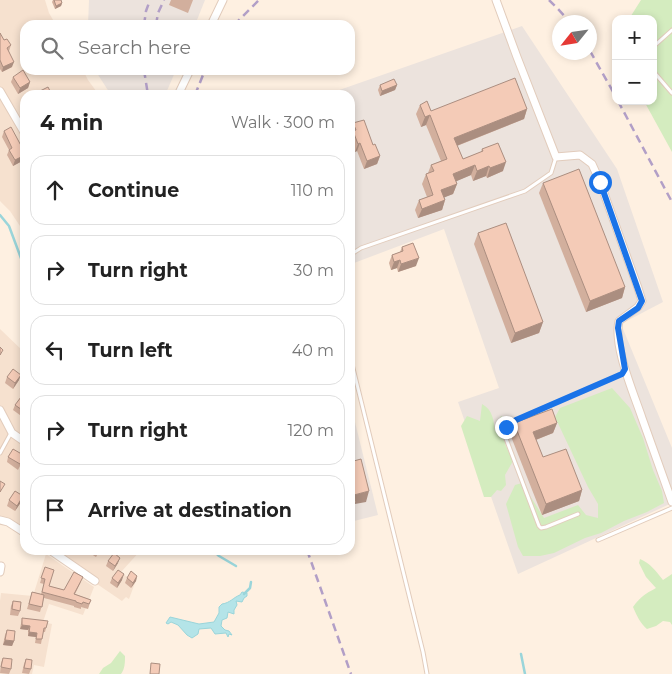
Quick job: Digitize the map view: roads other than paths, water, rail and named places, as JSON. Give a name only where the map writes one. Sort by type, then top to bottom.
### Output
[{"type":"street","points":[[213,20],[223,0]]},
{"type":"street","points":[[496,0],[516,57],[556,156],[580,155],[592,164],[638,288],[642,301],[638,308],[619,321],[618,328],[625,369],[672,502]]},
{"type":"street","points":[[180,90],[188,75]]},
{"type":"street","points":[[0,91],[20,125]]},
{"type":"street","points":[[0,410],[12,433],[20,439]]},
{"type":"street","points":[[0,520],[8,522],[20,530]]},
{"type":"street","points":[[59,555],[95,581]]},
{"type":"lane","points":[[657,43],[672,30]]},
{"type":"lane","points":[[657,76],[672,93]]},
{"type":"lane","points":[[355,252],[361,248],[526,191],[552,173],[556,156]]},
{"type":"lane","points":[[578,514],[546,527],[541,528],[539,526],[504,436],[506,427],[516,420],[622,374],[625,369]]},
{"type":"lane","points":[[355,376],[427,674]]},
{"type":"lane","points":[[0,453],[12,433]]},
{"type":"lane","points":[[598,540],[672,508]]},
{"type":"water","points":[[242,592],[247,593],[247,596],[242,602],[236,601],[237,605],[234,614],[228,612],[227,618],[222,620],[221,626],[232,635],[229,634],[228,637],[226,633],[215,634],[211,628],[199,629],[198,634],[192,638],[178,625],[171,622],[166,623],[170,617],[199,624],[214,622],[219,613],[219,607]]},
{"type":"waterway","points":[[0,215],[9,226],[20,256]]},
{"type":"waterway","points":[[218,555],[236,566]]},
{"type":"waterway","points":[[244,594],[250,588],[251,582]]},
{"type":"waterway","points":[[521,654],[525,674]]},
{"type":"railway","points":[[145,20],[150,0]]},
{"type":"railway","points":[[157,20],[164,0]]},
{"type":"railway","points":[[239,20],[259,0]]},
{"type":"railway","points":[[549,0],[563,15]]},
{"type":"railway","points":[[595,60],[612,90]]},
{"type":"railway","points":[[145,75],[147,90]]},
{"type":"railway","points":[[197,90],[203,75]]},
{"type":"railway","points":[[620,105],[672,202]]},
{"type":"railway","points":[[309,555],[351,674]]}]
